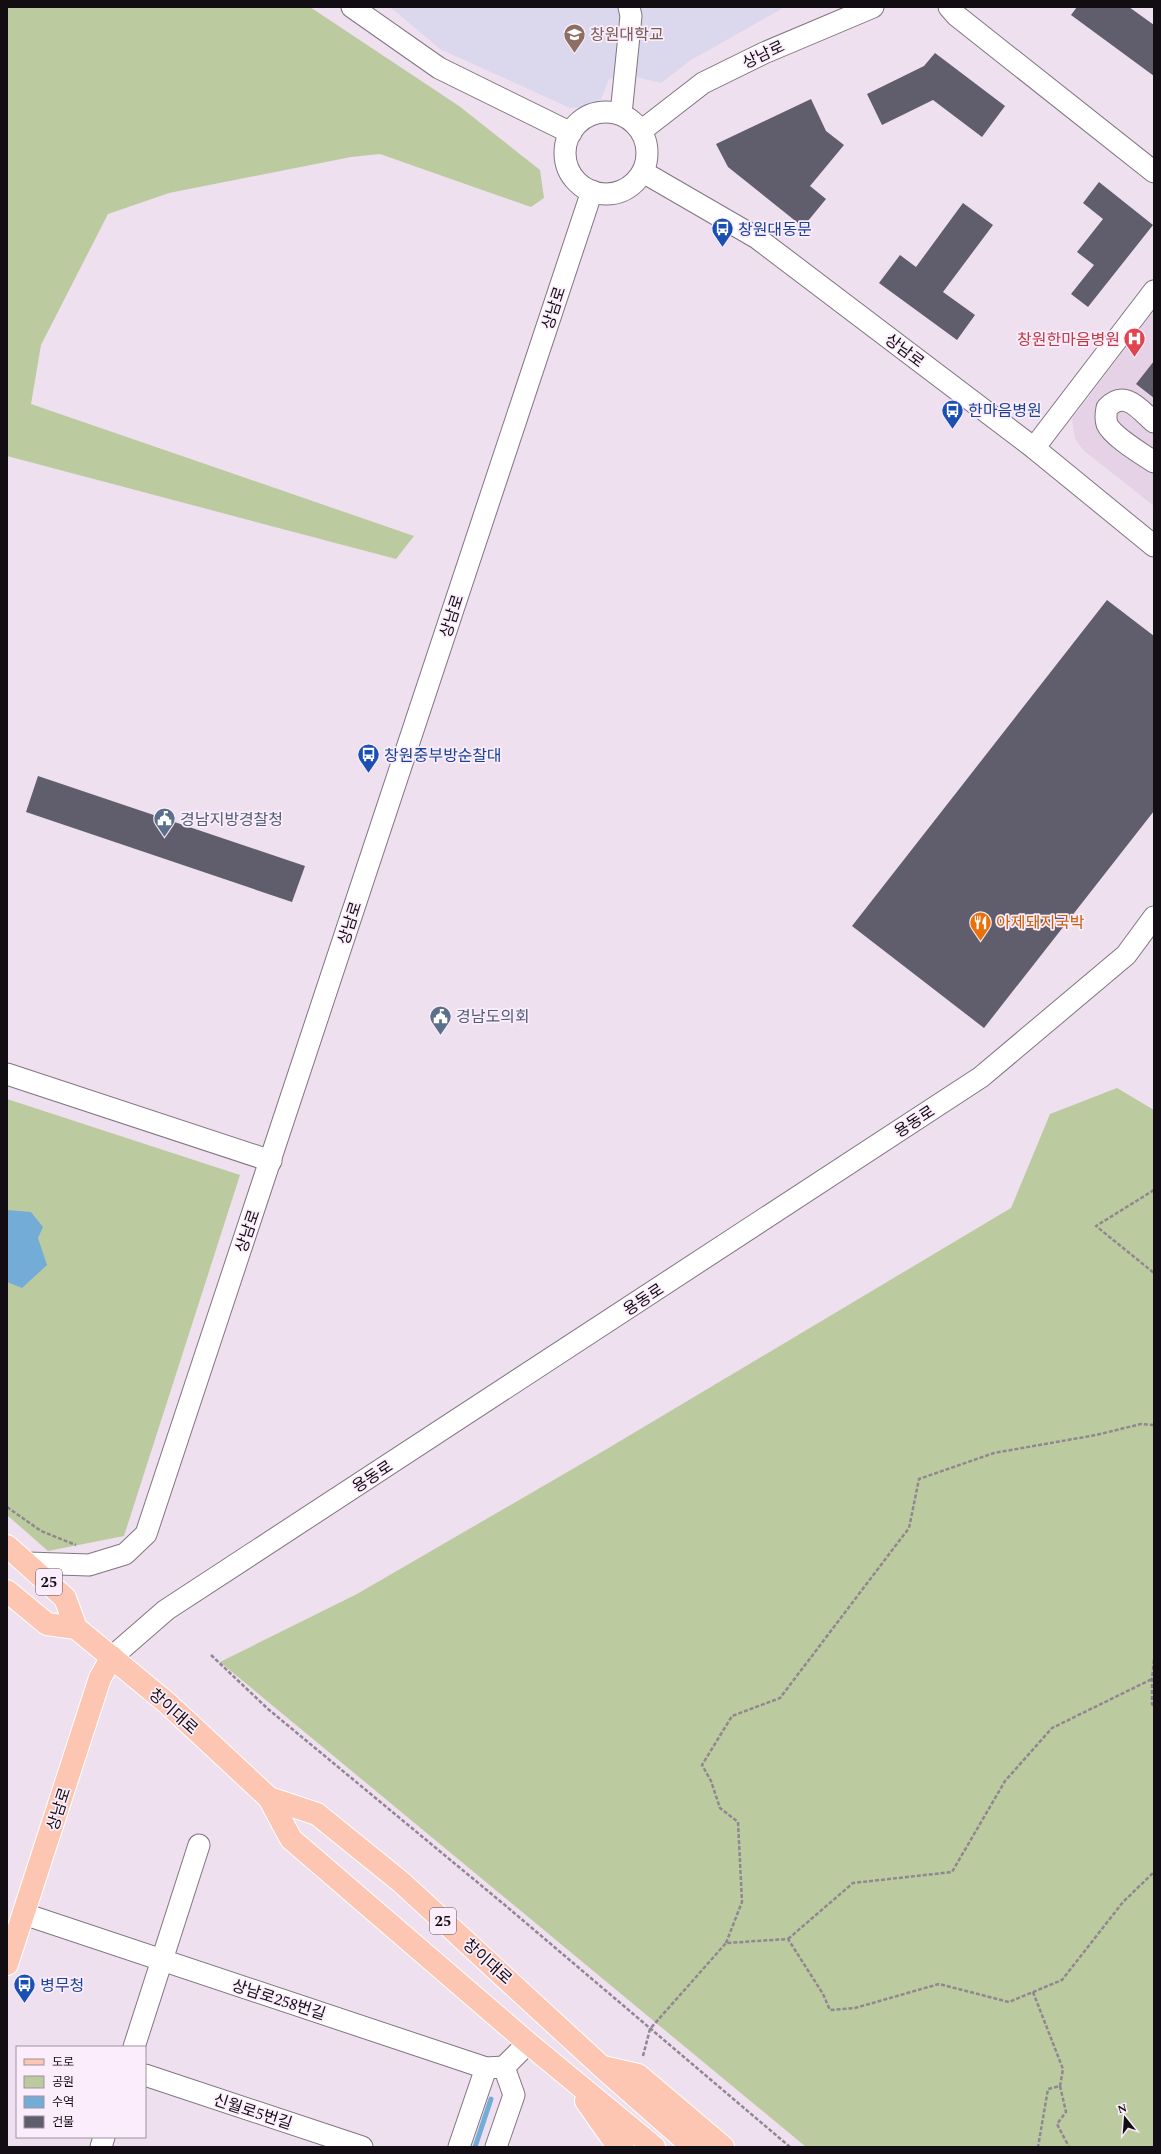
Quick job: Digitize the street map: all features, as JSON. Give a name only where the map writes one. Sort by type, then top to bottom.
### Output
[{"type":"main road","name":"25","points":[[7,1546],[66,1598],[76,1628]]},
{"type":"main road","points":[[7,1591],[47,1624],[76,1628]]},
{"type":"main road","name":"창이대로","points":[[76,1628],[167,1703],[269,1798],[291,1839],[528,2043],[654,2147]]},
{"type":"main road","name":"상남로","points":[[7,1964],[100,1678],[112,1657]]},
{"type":"main road","name":"창이대로","points":[[269,1798],[317,1814],[401,1882],[602,2067],[693,2147]]},
{"type":"main road","points":[[602,2067],[638,2075],[723,2147]]},
{"type":"main road","points":[[569,2077],[612,2138],[623,2147]]},
{"type":"street","points":[[352,7],[439,68],[571,133]]},
{"type":"street","points":[[621,114],[631,16],[628,7]]},
{"type":"street","name":"상남로","points":[[641,130],[703,83],[764,53],[873,7]]},
{"type":"street","points":[[948,7],[957,16],[1154,172]]},
{"type":"street","points":[[608,112],[621,114],[632,121],[641,130],[646,142],[648,155],[643,172],[637,181],[625,190],[612,194],[598,194],[585,188],[574,179],[567,166],[565,152],[567,140],[583,119],[595,113],[608,112]]},
{"type":"street","name":"상남로","points":[[643,172],[757,238],[1034,448],[1154,546]]},
{"type":"street","name":"상남로","points":[[28,1563],[89,1566],[125,1554],[146,1534],[592,191]]},
{"type":"street","points":[[1034,448],[1154,291]]},
{"type":"street","points":[[1154,422],[1132,403],[1124,399],[1118,399],[1107,408],[1105,417],[1107,425],[1114,433],[1154,462]]},
{"type":"street","name":"용동로","points":[[112,1657],[166,1610],[981,1077],[1126,955],[1154,917]]},
{"type":"street","points":[[7,1074],[271,1161]]},
{"type":"street","points":[[134,2046],[199,1845]]},
{"type":"street","name":"상남로258번길","points":[[24,1914],[495,2068]]},
{"type":"street","points":[[459,2147],[495,2068],[528,2043]]},
{"type":"street","points":[[495,2068],[514,2095],[496,2147]]},
{"type":"street","name":"신월로5번길","points":[[146,2075],[362,2147]]},
{"type":"path","points":[[1154,1190],[1096,1226],[1154,1273]]},
{"type":"path","points":[[638,2075],[650,2029],[726,1944],[742,1902],[738,1822],[720,1808],[711,1781],[702,1765],[732,1716],[780,1698],[909,1528],[919,1479],[994,1453],[1096,1435],[1141,1424],[1154,1425]]},
{"type":"path","points":[[7,1507],[41,1531],[82,1548]]},
{"type":"path","points":[[211,1655],[268,1709],[790,2147]]},
{"type":"path","points":[[1154,1660],[1152,1679],[1152,1704],[1154,1707]]},
{"type":"path","points":[[726,1944],[788,1939],[853,1883],[952,1872],[1005,1781],[1052,1728],[1152,1679]]},
{"type":"path","points":[[788,1939],[823,1994],[830,2010],[855,2008],[939,1984],[1009,2002],[1062,1980],[1123,1902],[1154,1872]]},
{"type":"path","points":[[1033,1992],[1063,2069],[1060,2086],[1066,2112],[1057,2124],[1069,2147]]},
{"type":"path","points":[[1038,2147],[1048,2089],[1060,2086]]},
{"type":"shaded area","name":"창원대학교","points":[[390,7],[785,7],[691,60],[661,83],[636,77],[624,76],[609,79],[601,99],[590,106],[570,108],[440,49]]},
{"type":"shaded area","name":"창원한마음병원","points":[[1154,310],[1154,506],[1083,450],[1075,439],[1072,419]]},
{"type":"green space","points":[[7,7],[310,7],[459,106],[540,170],[544,198],[531,207],[380,154],[351,157],[169,193],[108,214],[41,345],[31,404],[414,536],[396,559],[7,456]]},
{"type":"green space","points":[[1117,1088],[1154,1110],[1154,2147],[806,2147],[220,1662],[357,1594],[600,1453],[1011,1208],[1050,1114]]},
{"type":"green space","points":[[7,1099],[240,1175],[124,1536],[48,1551],[7,1515]]},
{"type":"water","points":[[7,1210],[31,1212],[43,1227],[38,1238],[47,1265],[22,1288],[7,1282]]},
{"type":"building","points":[[1077,7],[1129,7],[1154,25],[1154,76],[1071,15]]},
{"type":"building","points":[[935,53],[1005,106],[982,137],[933,100],[882,125],[867,94],[924,66]]},
{"type":"building","points":[[811,99],[826,131],[844,145],[810,186],[826,199],[803,227],[728,167],[716,144]]},
{"type":"building","points":[[1099,182],[1153,225],[1088,307],[1071,294],[1094,265],[1077,252],[1103,219],[1083,203]]},
{"type":"building","points":[[963,203],[993,225],[943,292],[975,315],[957,340],[879,283],[900,255],[916,267]]},
{"type":"building","name":"창원한마음병원","points":[[1154,361],[1154,398],[1136,384]]},
{"type":"building","points":[[1107,600],[1154,636],[1154,811],[984,1028],[852,926]]},
{"type":"building","name":"경남지방경찰청","points":[[38,776],[305,866],[292,902],[26,812]]},
{"type":"waterway","points":[[475,2147],[491,2099]]},
{"type":"place","name":"창원대학교","points":[[575,54]]},
{"type":"place","name":"창원대동문","points":[[723,248]]},
{"type":"place","name":"창원한마음병원","points":[[1135,358]]},
{"type":"place","name":"한마음병원","points":[[952,430]]},
{"type":"place","name":"창원중부방순찰대","points":[[368,774]]},
{"type":"place","name":"경남지방경찰청","points":[[165,838]]},
{"type":"place","name":"아제돼지국박","points":[[980,942]]},
{"type":"place","name":"경남도의회","points":[[440,1036]]},
{"type":"place","name":"병무청","points":[[25,2004]]}]
